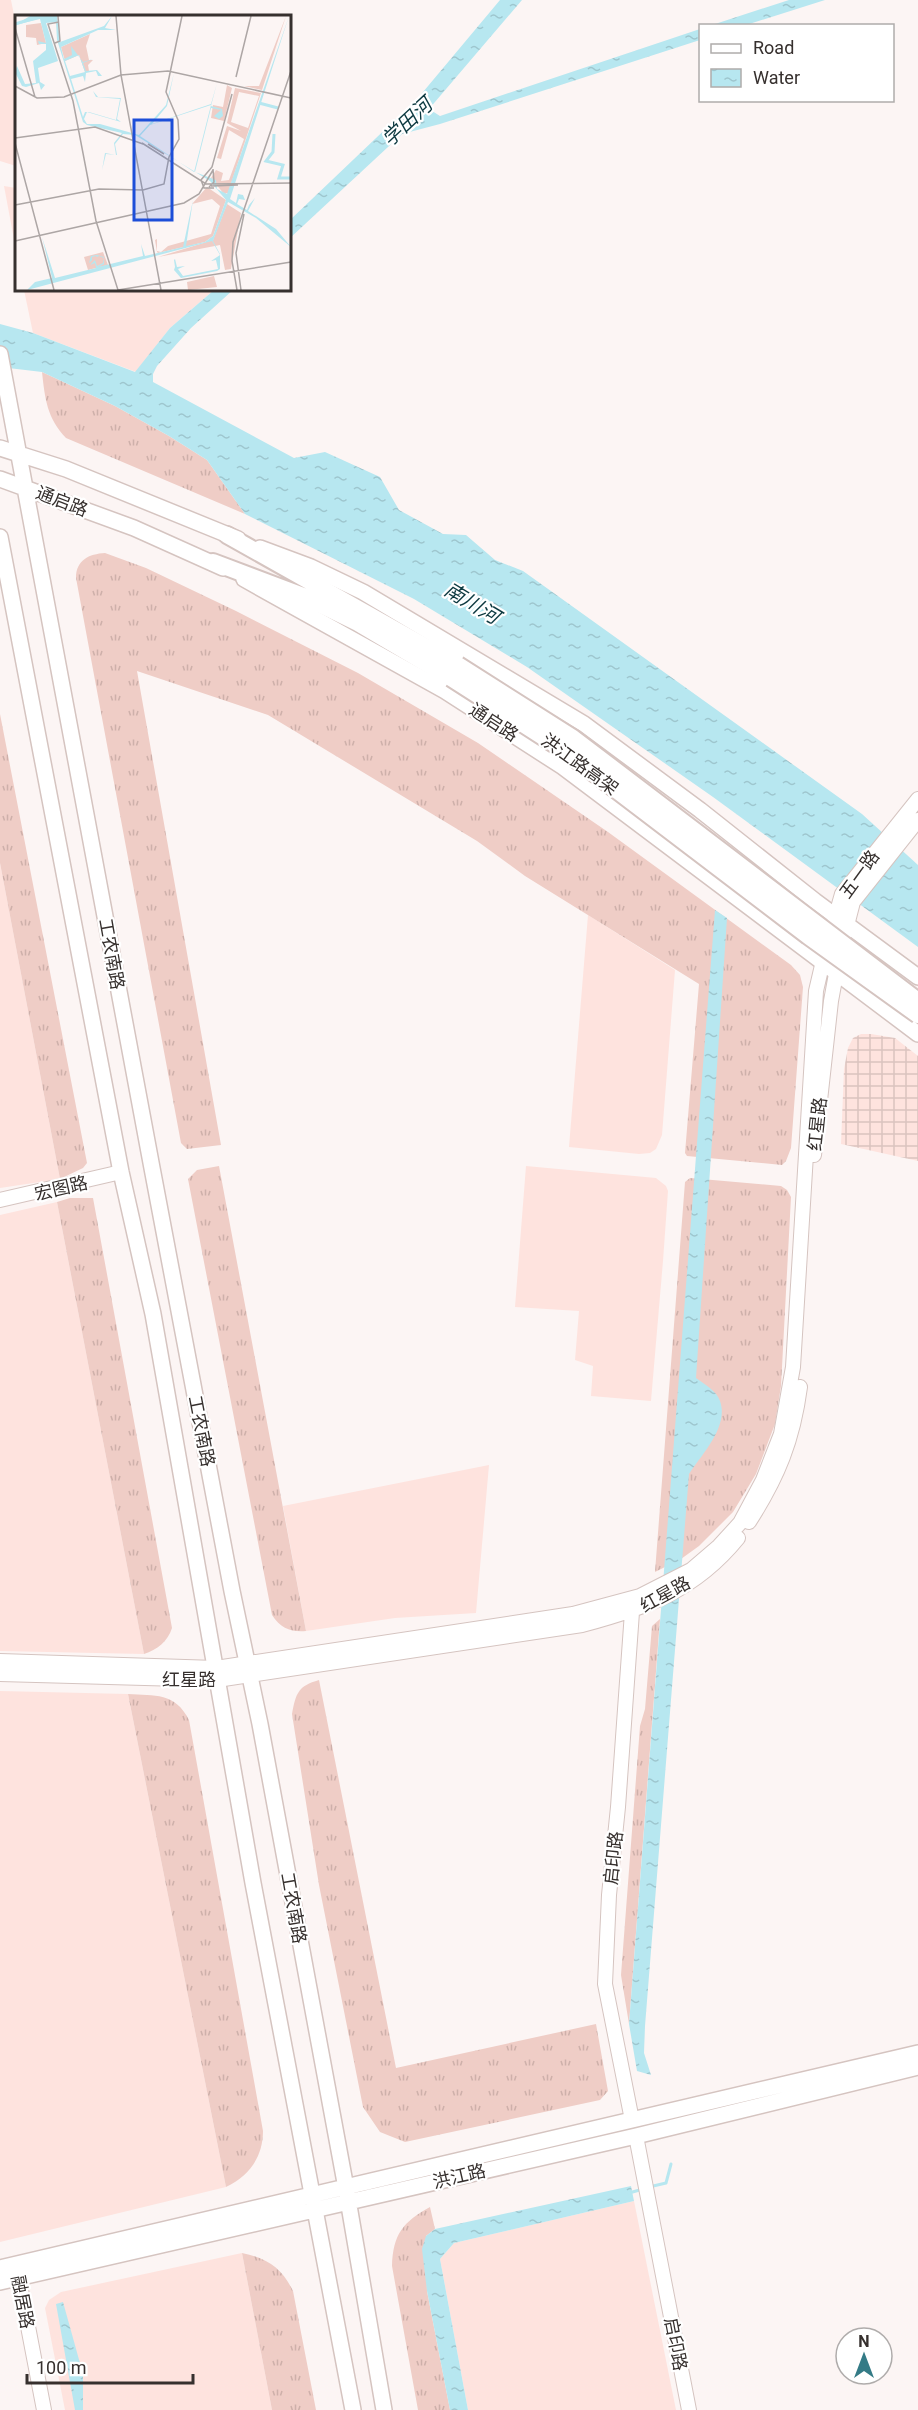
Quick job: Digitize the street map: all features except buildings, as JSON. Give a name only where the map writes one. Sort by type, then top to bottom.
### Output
[{"type":"highway","name":"洪江路高架","points":[[227,535],[454,671],[573,738],[918,1001]]},
{"type":"highway","name":"洪江路高架","points":[[213,562],[312,600],[454,671],[565,751],[808,936],[918,1016]]},
{"type":"main road","name":"工农南路","points":[[0,354],[347,2195],[384,2410]]},
{"type":"main road","name":"通启路","points":[[0,448],[152,503],[311,567],[363,592],[584,724],[700,810],[834,916],[918,977]]},
{"type":"main road","name":"通启路","points":[[0,478],[134,528],[213,562],[484,715],[563,767],[918,1034]]},
{"type":"main road","name":"工农南路","points":[[0,537],[121,1172],[153,1314],[253,1883],[353,2410]]},
{"type":"main road","name":"五一路","points":[[837,972],[854,902],[898,835],[918,799]]},
{"type":"main road","name":"五一路","points":[[823,961],[842,894],[898,835],[918,820]]},
{"type":"main road","name":"红星路","points":[[649,1597],[691,1570],[719,1546],[740,1523],[763,1480],[781,1434],[789,1400],[795,1343],[816,991],[823,961]]},
{"type":"main road","name":"红星路","points":[[0,1674],[217,1674],[573,1614],[649,1597],[686,1585],[724,1554],[746,1528],[771,1488],[789,1442],[797,1408],[814,1155],[831,1001],[837,972]]},
{"type":"main road","name":"宏图路","points":[[0,1200],[121,1172]]},
{"type":"main road","name":"启印路","points":[[632,2120],[605,1984],[609,1895],[618,1807],[632,1612],[649,1597]]},
{"type":"main road","name":"红星路","points":[[248,1668],[582,1625],[632,1612]]},
{"type":"main road","name":"红星路","points":[[0,1661],[217,1674]]},
{"type":"main road","name":"洪江路","points":[[347,2195],[632,2120],[918,2053]]},
{"type":"main road","name":"洪江路","points":[[0,2282],[17,2271],[347,2195],[636,2136],[918,2067]]},
{"type":"main road","name":"启印路","points":[[636,2136],[690,2410]]},
{"type":"main road","name":"洪江路","points":[[0,2268],[17,2271]]},
{"type":"main road","name":"融居路","points":[[17,2271],[44,2410]]},
{"type":"shaded area","points":[[0,0],[11,0],[15,20],[15,166],[0,161]]},
{"type":"shaded area","points":[[4,186],[15,188],[15,245]]},
{"type":"shaded area","points":[[24,291],[213,291],[170,328],[136,372],[33,333]]},
{"type":"shaded area","points":[[0,863],[60,1179],[0,1188]]},
{"type":"shaded area","points":[[588,915],[675,970],[662,1135],[656,1149],[650,1153],[639,1154],[569,1147]]},
{"type":"shaded area","points":[[861,1034],[895,1038],[918,1056],[918,1161],[841,1144],[844,1069],[848,1048],[853,1038]]},
{"type":"shaded area","points":[[526,1166],[656,1178],[666,1186],[668,1191],[651,1401],[591,1396],[593,1366],[575,1360],[579,1311],[515,1307]]},
{"type":"shaded area","points":[[57,1202],[144,1654],[0,1651],[0,1215]]},
{"type":"shaded area","points":[[489,1465],[476,1613],[395,1618],[306,1631],[283,1506]]},
{"type":"shaded area","points":[[0,1691],[128,1694],[226,2187],[0,2242]]},
{"type":"shaded area","points":[[634,2201],[676,2410],[468,2410],[440,2259],[454,2243]]},
{"type":"shaded area","points":[[242,2253],[272,2410],[65,2410],[45,2308],[49,2300],[61,2292]]},
{"type":"green space","points":[[42,372],[115,406],[207,460],[245,514],[66,438],[48,408]]},
{"type":"green space","points":[[105,553],[146,568],[358,673],[478,743],[608,832],[791,965],[800,975],[803,987],[791,1148],[786,1161],[782,1165],[687,1156],[685,1153],[699,984],[525,876],[477,841],[268,715],[137,671],[221,1145],[187,1149],[181,1143],[76,578],[78,567],[84,559]]},
{"type":"green space","points":[[0,714],[87,1163],[83,1168],[60,1179],[0,863]]},
{"type":"green space","points":[[219,1166],[306,1631],[287,1629],[279,1624],[272,1615],[188,1179],[197,1170]]},
{"type":"green space","points":[[690,1178],[781,1186],[791,1197],[781,1386],[775,1424],[756,1474],[733,1512],[699,1546],[681,1559],[655,1572],[685,1182]]},
{"type":"green space","points":[[70,1198],[93,1198],[172,1628],[168,1637],[161,1644],[144,1654],[57,1202]]},
{"type":"green space","points":[[660,1619],[629,2024],[621,1975],[640,1726],[645,1709],[652,1626]]},
{"type":"green space","points":[[319,1680],[396,2068],[596,2024],[608,2091],[600,2100],[405,2142],[380,2132],[363,2107],[319,1885],[292,1714],[299,1691],[306,1685]]},
{"type":"green space","points":[[128,1694],[163,1697],[171,1700],[189,1720],[263,2131],[260,2149],[253,2165],[234,2183],[226,2187]]},
{"type":"green space","points":[[430,2207],[435,2229],[426,2236],[427,2291],[450,2410],[418,2410],[392,2266],[397,2237],[401,2230],[413,2218]]},
{"type":"green space","points":[[242,2253],[273,2265],[284,2276],[293,2291],[316,2410],[272,2410]]},
{"type":"water","name":"学田河","points":[[500,0],[522,0],[429,109],[440,116],[699,29],[699,40],[440,124],[402,134],[291,237],[291,219],[418,98]]},
{"type":"water","points":[[789,0],[825,0],[749,24],[715,24]]},
{"type":"water","name":"南川河","points":[[213,291],[232,291],[191,328],[157,366],[153,374],[153,382],[294,458],[325,452],[380,477],[399,510],[443,534],[466,535],[495,560],[523,571],[862,814],[918,865],[918,947],[713,797],[527,667],[414,599],[245,514],[207,460],[115,406],[42,372],[0,367],[0,324],[33,333],[135,372],[170,328]]},
{"type":"water","points":[[715,910],[727,918],[696,1378],[716,1394],[722,1411],[721,1421],[713,1440],[689,1474],[645,2026],[644,2053],[651,2075],[637,2071],[629,2024]]},
{"type":"water","points":[[631,2186],[634,2201],[454,2243],[440,2259],[468,2410],[450,2410],[427,2291],[422,2249],[426,2236],[435,2229]]},
{"type":"water","points":[[63,2302],[83,2374],[83,2410],[75,2410],[56,2304]]},
{"type":"waterway","points":[[649,2187],[666,2183],[671,2164]]},
{"type":"waterway","points":[[629,2193],[643,2189]]}]
